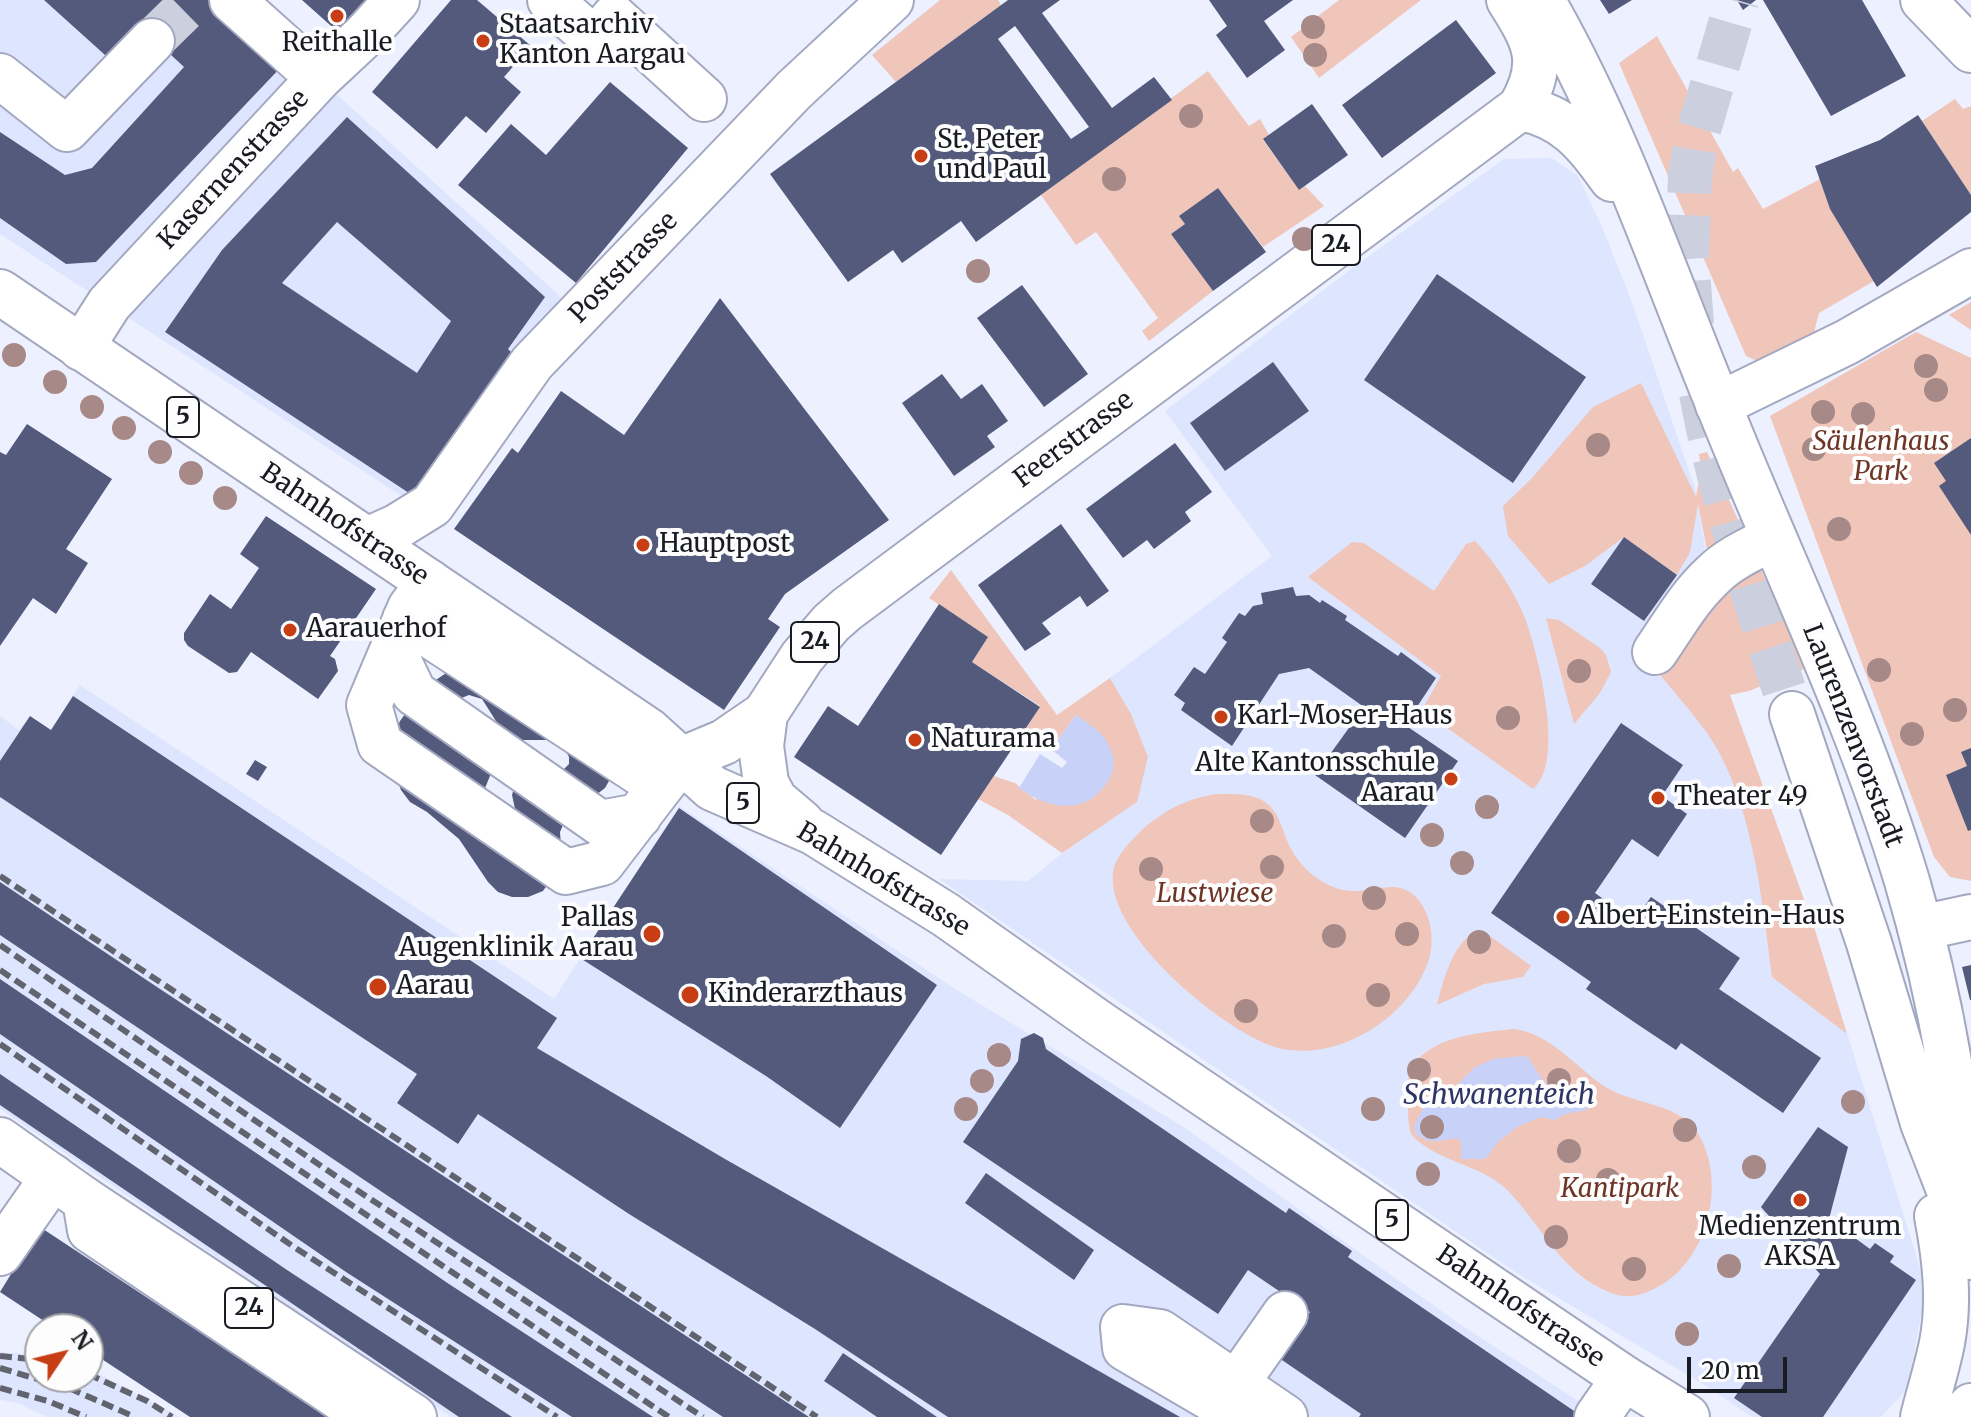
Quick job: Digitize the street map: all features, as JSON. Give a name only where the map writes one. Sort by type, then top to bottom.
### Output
[{"type":"main road","points":[[232,0],[319,78]]},
{"type":"main road","name":"Kasernenstrasse","points":[[81,348],[109,304],[319,78],[397,0]]},
{"type":"main road","points":[[550,0],[595,40],[614,17],[704,99]]},
{"type":"main road","name":"Poststrasse","points":[[367,540],[432,505],[532,363],[794,90],[891,0]]},
{"type":"main road","points":[[1509,0],[1530,35],[1537,63],[1529,92],[1520,108]]},
{"type":"main road","name":"Laurenzenvorstadt","points":[[1542,0],[1587,86],[1652,237],[1718,405],[1832,673],[1898,854],[1940,1013],[1953,1088],[1971,1257]]},
{"type":"main road","points":[[1923,0],[1971,50]]},
{"type":"main road","points":[[0,76],[67,129],[152,41]]},
{"type":"main road","name":"Laurenzenvorstadt","points":[[1520,108],[1557,120],[1580,137],[1652,237]]},
{"type":"main road","name":"Feerstrasse","points":[[813,832],[775,800],[768,789],[761,746],[765,714],[802,657],[831,623],[1520,108]]},
{"type":"main road","points":[[1718,405],[1847,342],[1971,271]]},
{"type":"main road","name":"Bahnhofstrasse","points":[[0,292],[649,731],[660,787],[712,788],[813,832],[946,915],[1099,1023],[1624,1378],[1687,1417]]},
{"type":"main road","points":[[1655,652],[1695,594],[1714,574],[1736,557],[1773,538]]},
{"type":"main road","points":[[429,582],[399,634],[369,705],[602,863],[660,787],[765,714]]},
{"type":"main road","points":[[399,634],[660,787]]},
{"type":"main road","name":"Laurenzenvorstadt","points":[[1792,714],[1971,1264]]},
{"type":"main road","points":[[1920,928],[1971,917]]},
{"type":"main road","name":"Laurenzenvorstadt","points":[[1923,1123],[1943,1245],[1946,1309],[1943,1341],[1923,1417]]},
{"type":"main road","name":"24","points":[[0,1140],[404,1411]]},
{"type":"main road","points":[[0,1253],[69,1188]]},
{"type":"main road","points":[[1240,1400],[1285,1314]]},
{"type":"main road","points":[[1123,1327],[1125,1348],[1285,1417]]},
{"type":"main road","points":[[1597,1417],[1624,1378]]},
{"type":"main road","points":[[1961,1417],[1971,1407]]},
{"type":"main road","points":[[1969,1417],[1971,1407]]},
{"type":"shaded area","points":[[0,0],[232,0],[561,297],[417,506],[0,234]]},
{"type":"shaded area","name":"Alte Kantonsschule Aarau","points":[[1552,158],[1578,176],[1603,229],[1633,305],[1696,492],[1729,695],[1814,927],[1926,1287],[1908,1388],[1881,1417],[1752,1417],[1711,1389],[1515,1272],[939,879],[1028,881],[1076,842],[1137,802],[1131,714],[1110,678],[1272,556],[1165,411],[1351,269],[1504,159]]},
{"type":"shaded area","points":[[80,685],[554,999],[679,806],[955,989],[1182,1126],[1461,1325],[1603,1417],[451,1417],[0,1109],[0,716],[19,730],[30,716],[51,730]]},
{"type":"shaded area","points":[[0,1352],[24,1354],[24,1393],[104,1393],[104,1377],[180,1417],[47,1417],[18,1403],[0,1400]]},
{"type":"green space","points":[[940,0],[998,0],[1001,5],[896,82],[872,55]]},
{"type":"green space","points":[[1339,0],[1421,0],[1319,78],[1291,37]]},
{"type":"green space","points":[[1657,36],[1733,172],[1738,168],[1763,209],[1820,179],[1830,209],[1874,281],[1819,313],[1810,348],[1768,366],[1746,356],[1619,63]]},
{"type":"green space","points":[[1208,71],[1249,126],[1260,119],[1269,135],[1263,140],[1299,190],[1305,186],[1324,206],[1263,247],[1218,188],[1180,216],[1185,224],[1171,234],[1213,291],[1149,341],[1142,331],[1158,318],[1096,232],[1076,245],[1041,195]]},
{"type":"green space","points":[[1955,99],[1963,109],[1971,106],[1971,195],[1922,121]]},
{"type":"green space","points":[[1971,302],[1971,330],[1949,315]]},
{"type":"green space","name":"Säulenhaus Park","points":[[1916,332],[1971,358],[1971,881],[1950,877],[1934,857],[1770,416]]},
{"type":"green space","points":[[1641,383],[1696,497],[1701,468],[1699,454],[1707,452],[1806,668],[1749,691],[1730,695],[1814,927],[1847,1034],[1772,977],[1753,850],[1735,787],[1707,733],[1656,670],[1708,555],[1698,504],[1690,552],[1677,575],[1624,537],[1585,566],[1549,584],[1508,536],[1503,506],[1532,478],[1593,407]]},
{"type":"green space","points":[[1475,541],[1497,567],[1525,618],[1542,681],[1548,756],[1543,775],[1533,789],[1422,710],[1441,676],[1308,577],[1352,542],[1364,543],[1434,591],[1466,544]]},
{"type":"green space","points":[[951,570],[1057,715],[1110,678],[1131,714],[1148,757],[1137,802],[1062,853],[1008,815],[978,799],[994,776],[1015,783],[1036,800],[1099,733],[1076,715],[1051,749],[1025,730],[1040,706],[972,662],[988,637],[929,598]]},
{"type":"green space","points":[[1546,618],[1559,620],[1600,648],[1606,655],[1611,672],[1600,693],[1574,724]]},
{"type":"green space","name":"Lustwiese","points":[[1218,794],[1248,796],[1260,799],[1269,806],[1299,861],[1328,884],[1348,891],[1398,887],[1407,890],[1421,903],[1430,926],[1432,943],[1429,959],[1420,980],[1406,1000],[1368,1032],[1322,1049],[1298,1051],[1275,1047],[1252,1037],[1197,999],[1169,974],[1144,947],[1125,919],[1114,892],[1114,867],[1122,851],[1143,829],[1169,810],[1197,798]]},
{"type":"green space","points":[[1476,931],[1486,933],[1531,966],[1523,977],[1484,984],[1437,1005],[1455,954]]},
{"type":"green space","name":"Kantipark","points":[[1515,1029],[1551,1044],[1612,1091],[1678,1114],[1697,1132],[1707,1152],[1711,1174],[1707,1221],[1699,1243],[1687,1262],[1671,1278],[1652,1290],[1622,1296],[1593,1284],[1564,1260],[1505,1188],[1482,1173],[1431,1150],[1411,1134],[1407,1084],[1418,1060],[1441,1043],[1456,1038]]},
{"type":"water","points":[[1076,715],[1098,731],[1111,749],[1114,759],[1109,779],[1097,794],[1076,805],[1041,801],[1019,788],[1040,754],[1062,768],[1067,762],[1051,749]]},
{"type":"water","name":"Schwanenteich","points":[[1528,1057],[1552,1089],[1587,1100],[1587,1110],[1565,1114],[1555,1120],[1540,1117],[1517,1127],[1499,1141],[1485,1159],[1461,1159],[1461,1142],[1457,1138],[1430,1141],[1415,1133],[1414,1125],[1425,1105],[1447,1095],[1475,1067],[1494,1059]]},
{"type":"building","points":[[44,0],[210,0],[282,66],[96,262],[66,264],[0,218],[0,132],[65,175],[92,168],[184,67],[141,27],[115,64]]},
{"type":"building","name":"Reithalle","points":[[302,0],[368,0],[339,33]]},
{"type":"building","points":[[451,0],[477,0],[531,46],[504,77],[521,92],[486,133],[466,116],[437,149],[372,92]]},
{"type":"building","name":"St. Peter und Paul","points":[[1008,0],[1060,0],[1042,13],[1112,108],[1154,77],[1172,100],[976,242],[961,221],[902,263],[893,250],[848,282],[770,174]],"holes":[[[1015,26],[1089,127],[1071,139],[998,39]]]},
{"type":"building","points":[[1209,0],[1293,0],[1264,21],[1285,50],[1247,78],[1216,35],[1227,26]]},
{"type":"building","points":[[1600,0],[1632,0],[1609,14]]},
{"type":"building","points":[[1737,0],[1756,0],[1743,10]]},
{"type":"building","points":[[1763,0],[1862,0],[1906,76],[1831,116]]},
{"type":"building","points":[[1456,20],[1496,73],[1382,158],[1342,105]]},
{"type":"building","points":[[610,82],[688,148],[576,283],[458,185],[511,124],[546,155]]},
{"type":"building","points":[[1312,104],[1348,155],[1299,190],[1263,139]]},
{"type":"building","points":[[1918,115],[1971,195],[1971,212],[1877,287],[1830,209],[1815,166],[1880,140]]},
{"type":"building","points":[[347,117],[545,297],[508,349],[512,353],[415,497],[165,332],[222,250]],"holes":[[[337,222],[451,321],[417,373],[282,283]]]},
{"type":"building","points":[[1218,188],[1266,252],[1213,291],[1171,234],[1185,224],[1179,216]]},
{"type":"building","points":[[1437,274],[1586,377],[1513,483],[1364,380]]},
{"type":"building","points":[[1022,285],[1088,374],[1044,407],[977,318]]},
{"type":"building","points":[[720,298],[889,520],[785,594],[768,619],[780,627],[724,710],[454,529],[512,448],[518,453],[561,391],[624,435]]},
{"type":"building","points":[[1273,362],[1309,411],[1225,471],[1190,423]]},
{"type":"building","points":[[942,374],[961,399],[982,384],[1008,421],[987,436],[995,447],[954,476],[902,403]]},
{"type":"building","points":[[27,424],[112,479],[66,549],[88,563],[56,614],[33,598],[0,646],[0,452],[6,455]]},
{"type":"building","points":[[1971,438],[1971,535],[1939,486],[1946,481],[1934,463]]},
{"type":"building","points":[[1175,443],[1212,492],[1185,512],[1191,521],[1154,549],[1147,540],[1123,558],[1086,509]]},
{"type":"building","points":[[266,516],[376,589],[330,656],[335,659],[338,671],[318,699],[251,652],[237,672],[229,673],[188,646],[184,640],[184,633],[210,594],[231,609],[259,568],[240,554]]},
{"type":"building","points":[[1061,524],[1109,591],[1087,607],[1080,596],[1042,623],[1051,634],[1025,651],[978,585]]},
{"type":"building","points":[[1624,537],[1677,575],[1644,621],[1591,584]]},
{"type":"building","name":"Karl-Moser-Haus","points":[[1293,587],[1296,596],[1309,595],[1320,603],[1322,600],[1347,616],[1345,620],[1398,656],[1401,652],[1436,678],[1405,725],[1458,761],[1405,838],[1315,775],[1364,707],[1309,668],[1279,674],[1232,746],[1181,710],[1185,703],[1174,695],[1194,667],[1205,674],[1227,642],[1222,638],[1239,613],[1245,616],[1253,606],[1263,604],[1261,593]]},
{"type":"building","points":[[939,604],[988,637],[972,662],[1040,707],[941,855],[794,757],[828,706],[858,726]]},
{"type":"building","points":[[455,667],[613,774],[605,788],[566,818],[560,832],[561,847],[554,875],[543,891],[528,897],[512,897],[498,892],[459,839],[410,802],[401,790],[396,777],[395,733],[424,688]],"holes":[[[469,695],[482,699],[501,729],[520,740],[551,740],[564,748],[569,757],[569,764],[564,769],[515,785],[512,795],[517,818],[483,793],[492,771],[459,699]]]},
{"type":"building","points":[[73,696],[557,1018],[537,1048],[725,1159],[1180,1417],[948,1417],[478,1114],[458,1144],[397,1103],[417,1074],[0,797],[0,761],[30,716],[51,730]]},
{"type":"building","name":"Albert-Einstein-Haus","points":[[1621,723],[1683,765],[1662,796],[1687,814],[1658,857],[1632,839],[1595,893],[1634,921],[1651,897],[1740,958],[1719,989],[1821,1058],[1783,1113],[1681,1043],[1676,1050],[1634,1022],[1586,989],[1591,982],[1491,913]]},
{"type":"building","points":[[1971,748],[1971,830],[1968,831],[1946,775],[1967,766],[1961,752]]},
{"type":"building","points":[[255,760],[267,767],[258,781],[246,774]]},
{"type":"building","points":[[679,808],[937,985],[840,1128],[766,1076],[580,958]]},
{"type":"building","points":[[0,882],[809,1417],[723,1417],[455,1241],[0,935]]},
{"type":"building","points":[[1971,965],[1971,1000],[1970,1000],[1962,967]]},
{"type":"building","points":[[0,979],[449,1284],[653,1417],[572,1417],[346,1272],[0,1034]]},
{"type":"building","points":[[1034,1033],[1043,1038],[1046,1049],[1286,1213],[1289,1208],[1352,1251],[1348,1257],[1577,1413],[1574,1417],[1359,1417],[1361,1414],[1279,1358],[1310,1312],[1248,1270],[1218,1314],[963,1142],[1018,1061],[1021,1039]]},
{"type":"building","points":[[0,1074],[287,1270],[512,1417],[459,1417],[0,1105]]},
{"type":"building","points":[[1818,1127],[1848,1147],[1829,1219],[1870,1249],[1875,1243],[1894,1256],[1890,1262],[1916,1280],[1823,1417],[1762,1417],[1734,1398],[1820,1274],[1761,1207]]},
{"type":"building","points":[[986,1173],[1094,1250],[1074,1280],[965,1203]]},
{"type":"building","points":[[40,1227],[328,1417],[190,1417],[104,1361],[104,1313],[32,1313],[0,1292]]},
{"type":"building","points":[[843,1353],[937,1417],[877,1417],[824,1381]]},
{"type":"tunnel","points":[[152,41],[194,0]]},
{"type":"tunnel","points":[[1692,325],[1687,257],[1690,177],[1696,140],[1737,0]]},
{"type":"tunnel","points":[[1701,393],[1730,515],[1792,714]]},
{"type":"railway","points":[[0,876],[817,1417]]},
{"type":"railway","points":[[0,945],[340,1179],[703,1417]]},
{"type":"railway","points":[[0,970],[669,1417]]},
{"type":"railway","points":[[0,1044],[294,1247],[557,1417]]},
{"type":"railway","points":[[0,1356],[24,1358]]},
{"type":"railway","points":[[0,1368],[71,1389],[135,1417]]},
{"type":"railway","points":[[104,1381],[147,1401],[172,1417]]},
{"type":"railway","points":[[0,1388],[48,1401],[86,1417]]},
{"type":"place","name":"Reithalle","points":[[337,16]]},
{"type":"place","name":"Staatsarchiv Kanton Aargau","points":[[483,41]]},
{"type":"place","name":"St. Peter und Paul","points":[[921,156]]},
{"type":"place","name":"Hauptpost","points":[[643,545]]},
{"type":"place","name":"Aarauerhof","points":[[290,630]]},
{"type":"place","name":"Karl-Moser-Haus","points":[[1221,717]]},
{"type":"place","name":"Naturama","points":[[915,740]]},
{"type":"place","name":"Alte Kantonsschule Aarau","points":[[1451,779]]},
{"type":"place","name":"Theater 49","points":[[1658,798]]},
{"type":"place","name":"Albert-Einstein-Haus","points":[[1563,917]]},
{"type":"place","name":"Pallas Augenklinik Aarau","points":[[652,934]]},
{"type":"place","name":"Aarau","points":[[378,987]]},
{"type":"place","name":"Kinderarzthaus","points":[[690,995]]},
{"type":"place","name":"Medienzentrum AKSA","points":[[1800,1200]]}]
